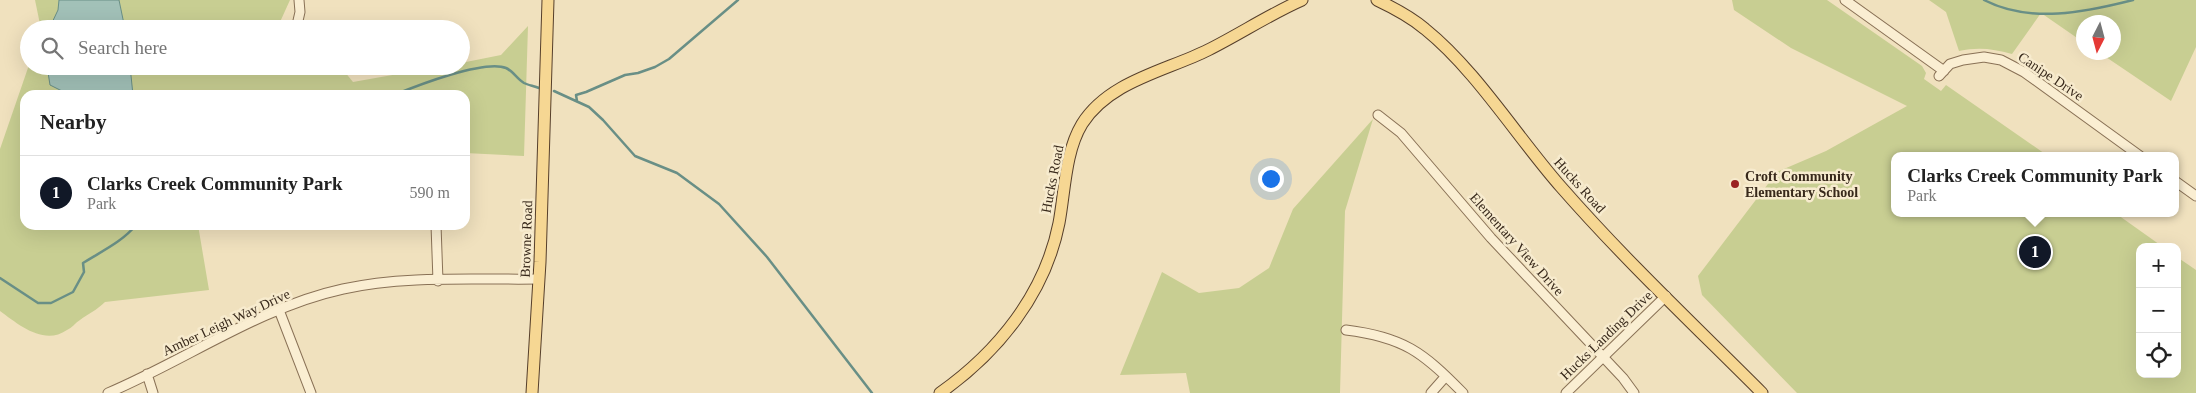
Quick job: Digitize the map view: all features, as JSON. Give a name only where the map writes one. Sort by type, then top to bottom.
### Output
[{"type":"main road","name":"Browne Road","points":[[532,393],[539,279],[548,0]]},
{"type":"main road","name":"Hucks Road","points":[[940,393],[977,364],[998,342],[1018,318],[1035,292],[1045,270],[1054,241],[1072,148],[1082,124],[1092,111],[1111,95],[1126,86],[1207,50],[1302,0]]},
{"type":"main road","name":"Hucks Road","points":[[1377,0],[1405,15],[1442,43],[1469,72],[1561,187],[1762,393]]},
{"type":"street","points":[[298,20],[300,12],[299,0]]},
{"type":"street","name":"Canipe Drive","points":[[1845,0],[1941,74],[1950,64],[1963,60],[1984,57],[2001,60],[2024,72],[2134,152]]},
{"type":"street","name":"Elementary View Drive","points":[[1378,115],[1401,133],[1491,238],[1604,358],[1634,393]]},
{"type":"street","points":[[2179,184],[2196,196]]},
{"type":"street","points":[[436,230],[438,281]]},
{"type":"street","name":"Amber Leigh Way Drive","points":[[108,393],[279,310],[342,289],[384,282],[539,279]]},
{"type":"street","name":"Hucks Landing Drive","points":[[1566,393],[1666,296]]},
{"type":"street","points":[[279,310],[311,393]]},
{"type":"street","points":[[1346,330],[1373,334],[1398,342],[1421,354],[1463,393]]},
{"type":"street","points":[[147,374],[153,393]]},
{"type":"street","points":[[1431,393],[1446,376]]},
{"type":"green space","points":[[35,0],[290,0],[281,20],[39,20]]},
{"type":"green space","points":[[1732,0],[1827,0],[1922,66],[1926,73],[1924,79],[1941,91],[1946,85],[2042,152],[1891,152],[1891,217],[2121,217],[2157,243],[2136,243],[2136,378],[2181,378],[2181,260],[2196,270],[2196,393],[1797,393],[1702,295],[1698,276],[1777,172],[1826,151],[1907,106],[1791,48],[1734,10]]},
{"type":"green space","points":[[1929,0],[2196,0],[2196,47],[2171,101],[2110,60],[2121,60],[2121,15],[2076,15],[2076,37],[2041,13],[2012,54],[1986,49],[1959,51],[1946,12]]},
{"type":"green space","points":[[528,26],[524,156],[470,153],[470,90],[20,90],[26,75],[347,75],[353,82],[392,75],[470,75],[470,61],[501,55]]},
{"type":"green space","points":[[20,91],[20,230],[199,230],[209,290],[105,302],[69,329],[50,336],[32,332],[15,322],[0,311],[0,149]]},
{"type":"green space","points":[[1373,119],[1345,211],[1340,393],[1190,393],[1186,373],[1120,375],[1162,272],[1199,293],[1239,288],[1269,268],[1293,209]]},
{"type":"water","points":[[59,0],[119,0],[123,20],[53,20],[58,10]]},
{"type":"water","points":[[48,75],[131,75],[132,90],[60,90],[50,85]]},
{"type":"waterway","points":[[577,101],[576,95],[625,75],[655,67],[669,59],[738,0]]},
{"type":"waterway","points":[[1984,0],[2020,12],[2039,14],[2077,12],[2133,0]]},
{"type":"waterway","points":[[470,69],[496,66],[506,68],[524,83],[539,88]]},
{"type":"waterway","points":[[407,90],[450,75]]},
{"type":"waterway","points":[[554,91],[589,107],[635,156],[677,173],[719,204],[767,257],[872,393]]},
{"type":"waterway","points":[[0,278],[38,303],[51,303],[73,292],[84,272],[83,263],[118,241],[131,230]]},
{"type":"place","name":"Croft Community Elementary School","points":[[1735,184]]},
{"type":"place","name":"Clarks Creek Community Park","points":[[2035,252]]}]
